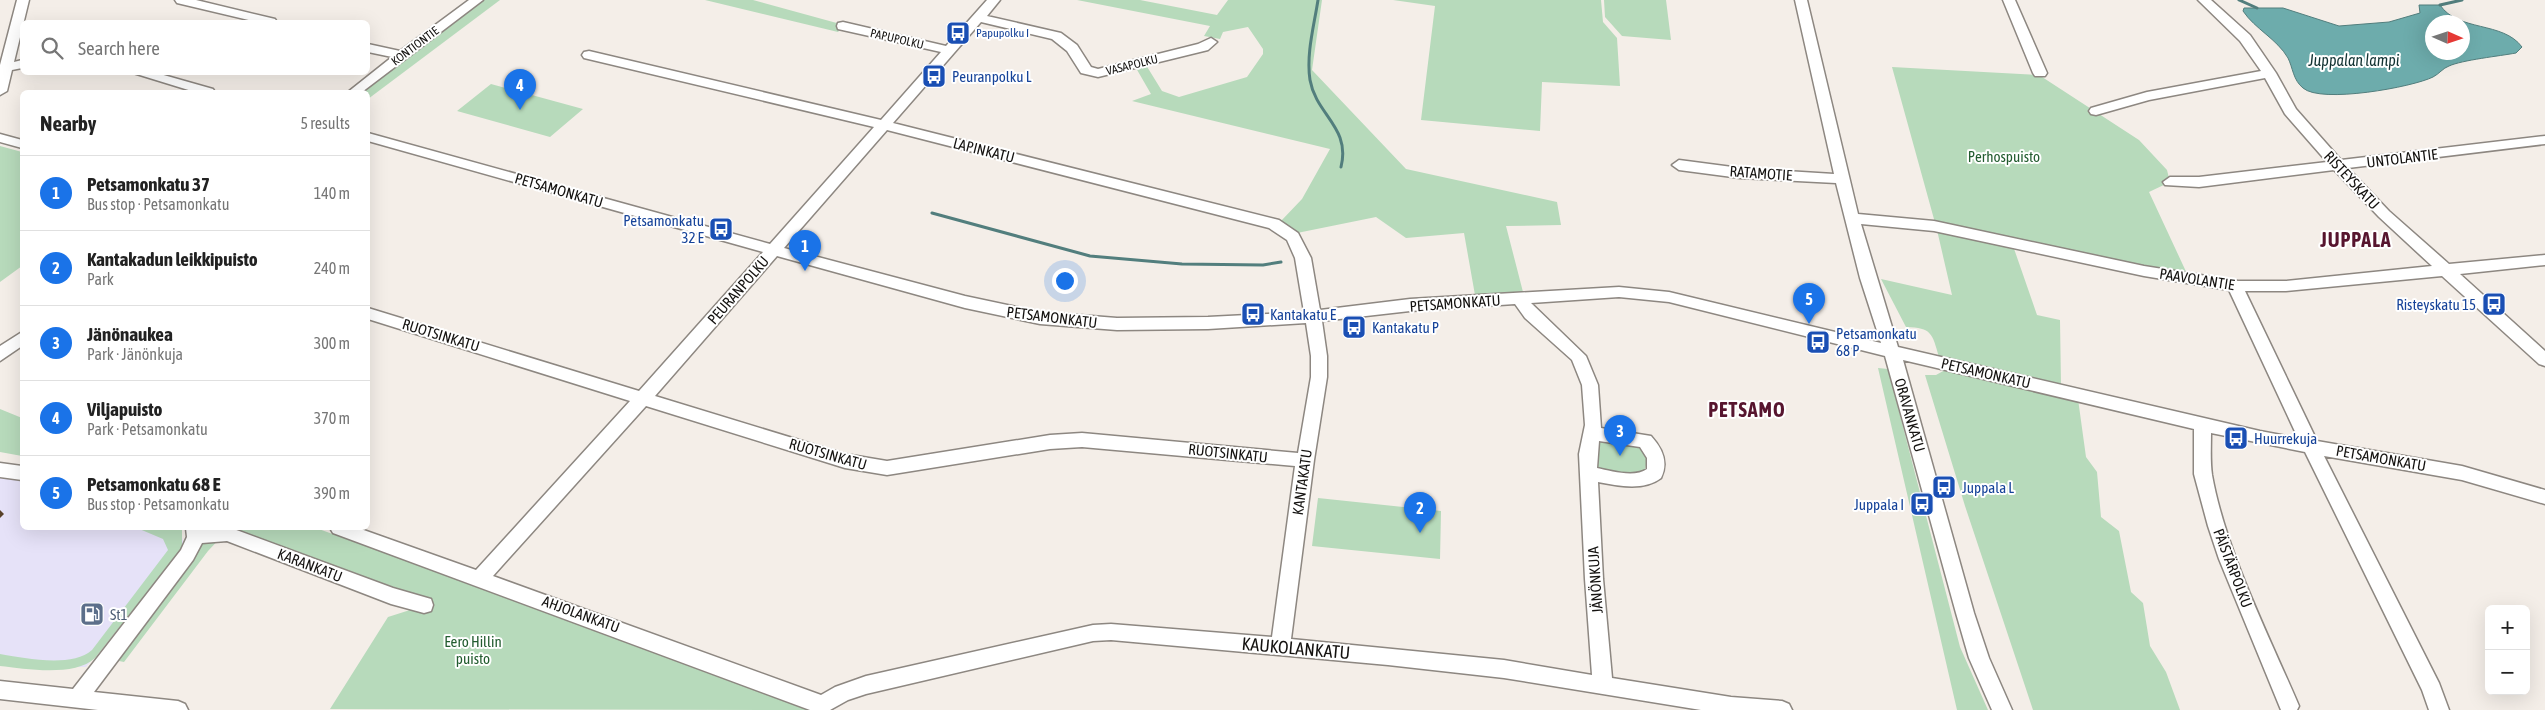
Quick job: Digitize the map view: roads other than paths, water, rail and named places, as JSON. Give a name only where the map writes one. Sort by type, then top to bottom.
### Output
[{"type":"street","points":[[0,91],[23,0]]},
{"type":"street","points":[[180,0],[263,20]]},
{"type":"street","name":"KONTIONTIE","points":[[357,90],[477,0]]},
{"type":"street","name":"PEURANPOLKU","points":[[480,578],[642,399],[994,0]]},
{"type":"street","name":"ORAVANKATU","points":[[1800,0],[1842,179],[1868,278],[1891,351],[1965,613],[1979,658],[2002,710]]},
{"type":"street","points":[[2009,0],[2040,73]]},
{"type":"street","name":"RISTEYSKATU","points":[[2204,0],[2245,38],[2290,111],[2338,166],[2384,214],[2545,360]]},
{"type":"street","name":"VASAPOLKU","points":[[979,18],[1056,36],[1072,48],[1086,70],[1098,73],[1203,47],[1211,42]]},
{"type":"street","name":"PAPUPOLKU","points":[[843,26],[950,51]]},
{"type":"street","points":[[370,48],[403,56]]},
{"type":"street","name":"LAPINKATU","points":[[588,55],[885,125],[1274,224],[1293,237],[1303,258],[1312,318]]},
{"type":"street","points":[[7,67],[20,64]]},
{"type":"street","points":[[2096,111],[2147,96],[2268,73]]},
{"type":"street","points":[[147,75],[201,90]]},
{"type":"street","points":[[0,138],[20,143]]},
{"type":"street","name":"PETSAMONKATU","points":[[370,138],[981,306],[1049,319],[1116,324],[1208,323],[1312,318],[1410,305],[1612,292],[1660,296],[2260,438],[2310,445],[2462,473],[2545,497]]},
{"type":"street","name":"UNTOLANTIE","points":[[2170,182],[2198,182],[2545,140]]},
{"type":"street","name":"RATAMOTIE","points":[[1680,166],[1737,173],[1842,179]]},
{"type":"street","name":"PAAVOLANTIE","points":[[1853,218],[1934,226],[2144,271],[2235,286],[2286,286],[2545,260]]},
{"type":"street","points":[[2235,286],[2310,445],[2432,689],[2439,710]]},
{"type":"street","name":"JÄNÖNKUJA","points":[[1520,299],[1531,314],[1578,356],[1586,370],[1592,399],[1593,434],[1588,454],[1603,685]]},
{"type":"street","name":"RUOTSINKATU","points":[[370,313],[844,461],[874,467],[908,466],[1050,442],[1082,440],[1304,460]]},
{"type":"street","name":"KANTAKATU","points":[[1280,647],[1304,460],[1319,377],[1319,356],[1312,318]]},
{"type":"street","points":[[0,355],[20,340]]},
{"type":"street","name":"PÄISTÄRPOLKU","points":[[2202,424],[2203,474],[2216,526],[2289,706]]},
{"type":"street","points":[[1589,474],[1635,480],[1650,479],[1655,474],[1657,467],[1655,455],[1644,442],[1593,434]]},
{"type":"street","points":[[0,470],[20,473]]},
{"type":"street","name":"AHJOLANKATU","points":[[345,530],[480,578],[821,707]]},
{"type":"street","name":"KARANKATU","points":[[77,699],[187,555],[196,532],[228,534],[391,596],[424,605]]},
{"type":"street","name":"KAUKOLANKATU","points":[[821,707],[842,693],[866,685],[1093,633],[1152,634],[1504,669],[1731,706],[1782,710]]},
{"type":"street","points":[[0,690],[178,710]]},
{"type":"water","name":"Juppalan lampi","points":[[2419,5],[2440,5],[2451,15],[2425,15],[2425,60],[2470,60],[2470,23],[2504,33],[2522,47],[2516,53],[2455,64],[2433,77],[2407,85],[2347,94],[2313,93],[2300,85],[2283,51],[2243,11],[2244,8],[2283,8],[2339,26],[2389,22],[2420,13]]},
{"type":"waterway","points":[[1318,0],[1310,50],[1310,80],[1313,92],[1341,141],[1343,153],[1341,167]]},
{"type":"waterway","points":[[2239,0],[2257,8]]},
{"type":"waterway","points":[[2440,5],[2462,0]]},
{"type":"waterway","points":[[932,213],[1090,256],[1182,264],[1263,265],[1281,262]]},
{"type":"place","name":"Papupolku I","points":[[958,33]]},
{"type":"place","name":"Peuranpolku L","points":[[934,76]]},
{"type":"place","name":"Viljapuisto","points":[[520,110]]},
{"type":"place","name":"Petsamonkatu 32 E","points":[[721,229]]},
{"type":"place","name":"Petsamonkatu 37","points":[[805,271]]},
{"type":"place","name":"Risteyskatu 15","points":[[2494,304]]},
{"type":"place","name":"Kantakatu E","points":[[1253,314]]},
{"type":"place","name":"Petsamonkatu 68 E","points":[[1809,324]]},
{"type":"place","name":"Kantakatu P","points":[[1354,327]]},
{"type":"place","name":"Petsamonkatu 68 P","points":[[1818,342]]},
{"type":"place","name":"Huurrekuja","points":[[2236,438]]},
{"type":"place","name":"Jänönaukea","points":[[1620,456]]},
{"type":"place","name":"Juppala L","points":[[1944,487]]},
{"type":"place","name":"Juppala I","points":[[1922,504]]},
{"type":"place","name":"Kantakadun leikkipuisto","points":[[1420,533]]},
{"type":"place","name":"St1","points":[[92,614]]},
{"type":"district","name":"JUPPALA","points":[[2356,239]]},
{"type":"district","name":"PETSAMO","points":[[1747,409]]},
{"type":"park label","name":"Perhospuisto","points":[[2004,156]]},
{"type":"park label","name":"Eero Hillin puisto","points":[[473,650]]}]
